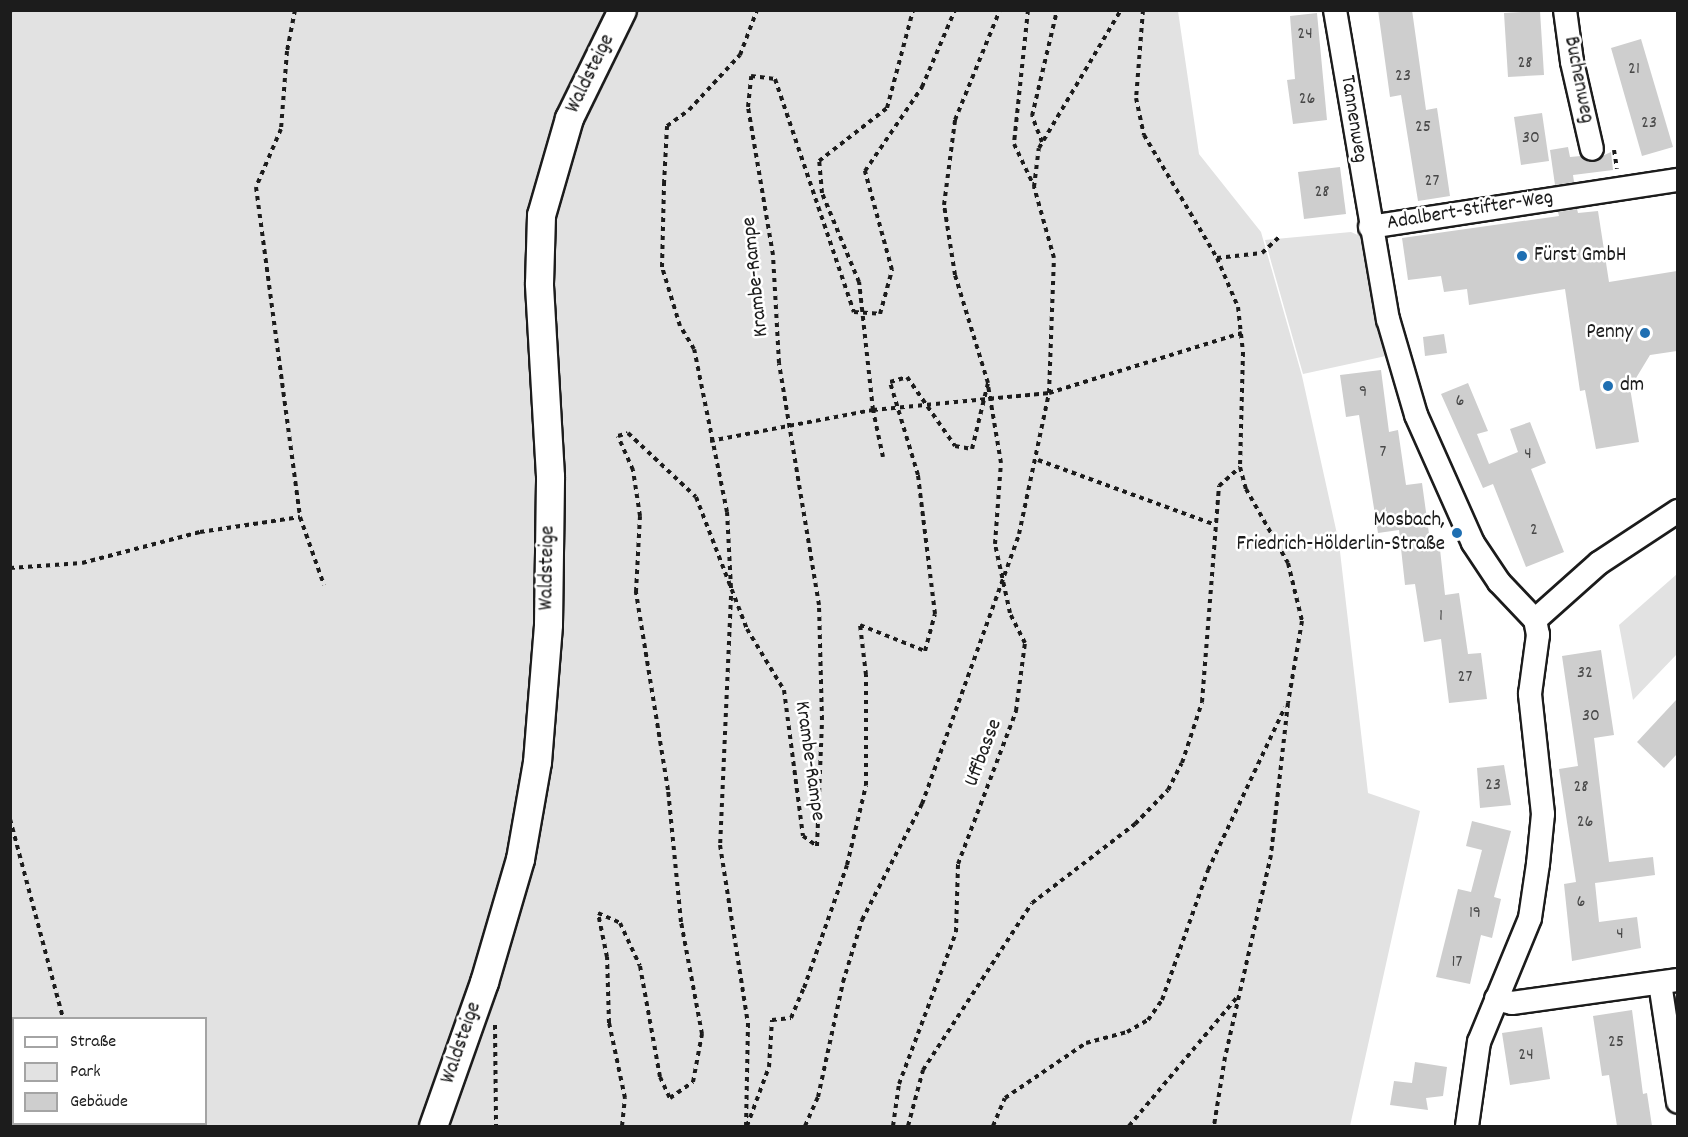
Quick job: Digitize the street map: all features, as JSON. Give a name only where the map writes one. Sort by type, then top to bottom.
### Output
[{"type":"street","name":"Waldsteige","points":[[433,1126],[484,982],[520,859],[537,762],[547,634],[550,476],[538,283],[541,215],[569,118],[622,10]]},
{"type":"street","name":"Tannenweg","points":[[1335,10],[1370,227]]},
{"type":"street","name":"Buchenweg","points":[[1564,10],[1572,62],[1592,149]]},
{"type":"street","name":"Adalbert-Stifter-Weg","points":[[1535,620],[1499,582],[1473,543],[1416,415],[1388,319],[1370,227],[1677,180]]},
{"type":"street","points":[[1467,1126],[1479,1042],[1530,918],[1538,864],[1542,814],[1530,694],[1538,635],[1535,620],[1599,563],[1677,511]]},
{"type":"street","points":[[1496,999],[1512,1003],[1669,982],[1677,1102]]},
{"type":"path","points":[[295,10],[287,51],[282,129],[256,186],[300,517],[324,585]]},
{"type":"path","points":[[747,1126],[748,1023],[720,845],[731,591],[727,512],[710,441],[694,349],[680,326],[662,267],[668,126],[689,110],[740,55],[757,10]]},
{"type":"path","points":[[883,457],[873,410],[858,282],[822,193],[819,161],[886,108],[913,10]]},
{"type":"path","points":[[861,312],[880,314],[892,270],[865,171],[922,87],[955,10]]},
{"type":"path","name":"Uffbasse","points":[[894,1126],[899,1084],[956,932],[958,864],[1016,711],[1025,643],[1010,613],[995,544],[1001,463],[988,383],[955,274],[944,205],[955,120],[1000,10]]},
{"type":"path","points":[[805,1126],[818,1097],[843,982],[862,920],[922,804],[1003,580],[1038,460],[1049,393],[1054,258],[1034,187],[1014,144],[1028,10]]},
{"type":"path","points":[[1042,142],[1032,116],[1057,10]]},
{"type":"path","points":[[1034,187],[1042,142],[1121,10]]},
{"type":"path","points":[[1143,10],[1136,98],[1144,135],[1217,258],[1238,307],[1242,333],[1240,467],[1246,489],[1288,563],[1302,621],[1288,703],[1271,855],[1239,996],[1214,1126]]},
{"type":"path","name":"Krambe-Rampe","points":[[622,1126],[625,1098],[609,1023],[607,957],[598,913],[620,923],[640,966],[660,1077],[670,1098],[693,1082],[702,1034],[681,922],[668,790],[636,592],[640,516],[635,482],[618,436],[628,433],[696,497],[747,629],[784,690],[803,836],[818,846],[822,720],[819,605],[779,363],[773,255],[748,107],[751,76],[775,79],[854,312],[861,312]]},
{"type":"path","points":[[1592,149],[1613,147],[1619,188]]},
{"type":"path","points":[[1217,258],[1262,253],[1281,235]]},
{"type":"path","points":[[710,441],[873,410],[1049,393],[1242,333]]},
{"type":"path","points":[[747,1126],[769,1067],[772,1020],[791,1018],[804,988],[847,865],[866,785],[868,728],[860,625],[925,651],[935,614],[918,475],[890,382],[907,377],[956,446],[972,449],[988,383]]},
{"type":"path","points":[[1038,460],[1213,524]]},
{"type":"path","points":[[908,1126],[923,1070],[1032,903],[1135,824],[1168,790],[1182,763],[1202,702],[1213,524],[1219,486],[1240,467]]},
{"type":"path","points":[[10,568],[82,563],[200,532],[300,517]]},
{"type":"path","points":[[993,1126],[1005,1098],[1086,1043],[1127,1032],[1148,1020],[1162,1000],[1208,870],[1288,703]]},
{"type":"path","points":[[10,819],[63,1017]]},
{"type":"path","points":[[1129,1126],[1239,996]]},
{"type":"path","points":[[495,1019],[496,1126]]},
{"type":"green space","points":[[10,11],[1178,11],[1199,154],[1261,232],[1302,376],[1339,543],[1368,793],[1420,811],[1350,1126],[11,1126]]},
{"type":"green space","points":[[1351,232],[1360,236],[1386,356],[1303,374],[1265,240]]},
{"type":"green space","points":[[1677,574],[1677,654],[1633,700],[1619,625]]},
{"type":"building","points":[[1378,10],[1412,10],[1426,110],[1437,108],[1450,196],[1418,201],[1401,95],[1390,97]]},
{"type":"building","points":[[1540,11],[1544,75],[1508,77],[1504,13]]},
{"type":"building","points":[[1317,13],[1327,120],[1293,124],[1287,80],[1295,79],[1290,16]]},
{"type":"building","points":[[1641,39],[1673,147],[1642,156],[1611,48]]},
{"type":"building","points":[[1542,113],[1549,161],[1521,165],[1514,117]]},
{"type":"building","points":[[1568,147],[1570,157],[1581,156],[1589,162],[1611,152],[1613,170],[1573,175],[1574,182],[1555,185],[1550,150]]},
{"type":"building","points":[[1340,167],[1346,214],[1304,219],[1298,172]]},
{"type":"building","points":[[1577,209],[1578,213],[1598,211],[1609,282],[1677,271],[1677,351],[1650,355],[1630,388],[1639,442],[1596,449],[1585,390],[1580,391],[1565,289],[1469,305],[1467,289],[1444,292],[1441,276],[1408,280],[1402,238],[1559,216],[1558,212]]},
{"type":"building","points":[[1444,334],[1447,353],[1425,356],[1423,337]]},
{"type":"building","points":[[1381,370],[1389,432],[1398,430],[1406,485],[1422,483],[1430,541],[1439,540],[1445,595],[1459,593],[1468,654],[1481,653],[1487,699],[1449,703],[1441,639],[1424,642],[1415,584],[1405,585],[1399,530],[1378,533],[1359,415],[1346,417],[1340,375]]},
{"type":"building","points":[[1468,383],[1488,431],[1477,434],[1489,464],[1518,452],[1510,429],[1530,422],[1546,463],[1531,469],[1564,552],[1526,567],[1493,484],[1483,488],[1441,394]]},
{"type":"building","points":[[1601,650],[1614,735],[1594,738],[1609,862],[1653,857],[1655,875],[1595,883],[1599,922],[1637,917],[1641,948],[1572,961],[1564,884],[1576,882],[1559,769],[1578,766],[1562,656]]},
{"type":"building","points":[[1677,699],[1677,754],[1664,768],[1637,742]]},
{"type":"building","points":[[1504,765],[1511,805],[1480,808],[1477,768]]},
{"type":"building","points":[[1472,821],[1511,831],[1494,897],[1501,899],[1492,938],[1481,935],[1470,984],[1436,977],[1458,889],[1471,892],[1482,850],[1466,846]]},
{"type":"building","points":[[1632,1010],[1643,1094],[1647,1093],[1652,1126],[1617,1126],[1609,1075],[1602,1076],[1593,1016]]},
{"type":"building","points":[[1542,1027],[1550,1079],[1510,1085],[1502,1033]]},
{"type":"building","points":[[1415,1062],[1447,1067],[1443,1096],[1426,1098],[1428,1110],[1390,1105],[1394,1081],[1412,1083]]},
{"type":"place","name":"Fürst GmbH","points":[[1522,256]]},
{"type":"place","name":"Penny","points":[[1645,333]]},
{"type":"place","name":"dm","points":[[1608,386]]},
{"type":"place","name":"Mosbach, Friedrich-Hölderlin-Straße","points":[[1457,533]]}]
